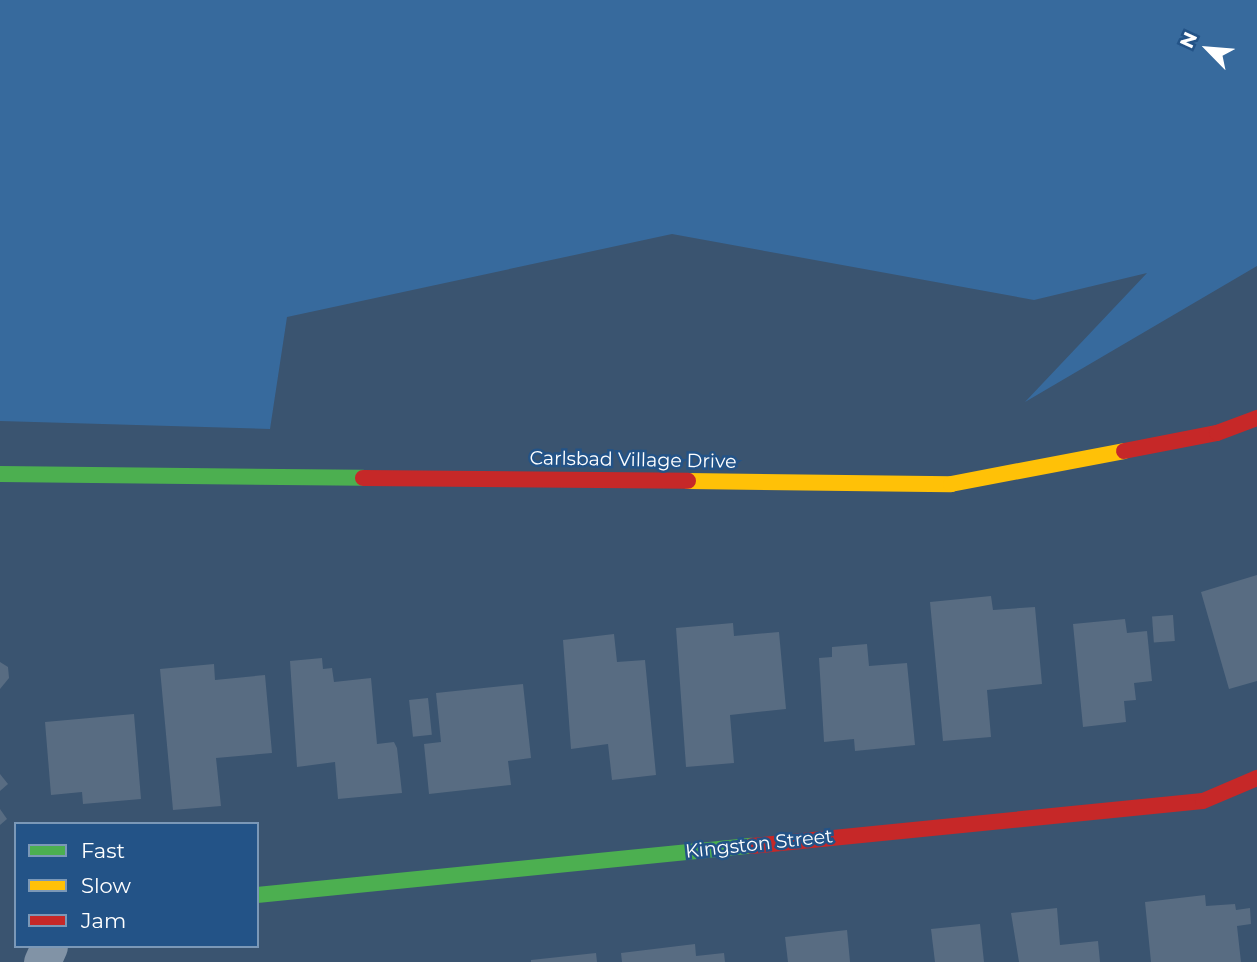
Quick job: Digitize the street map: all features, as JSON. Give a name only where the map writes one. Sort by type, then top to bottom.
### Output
[{"type":"main road","name":"Carlsbad Village Drive","points":[[0,474],[950,484],[1217,433],[1257,418]]},
{"type":"main road","name":"Kingston Street","points":[[259,895],[1203,801],[1257,778]]},
{"type":"shaded area","points":[[0,0],[1257,0],[1257,266],[1025,402],[1147,273],[1034,300],[672,234],[287,317],[270,429],[0,421]]},
{"type":"building","points":[[1257,575],[1257,681],[1229,689],[1201,592]]},
{"type":"building","points":[[991,596],[993,610],[1035,607],[1042,684],[987,690],[991,737],[943,741],[930,602]]},
{"type":"building","points":[[1173,615],[1175,641],[1154,642],[1152,616]]},
{"type":"building","points":[[1125,619],[1127,633],[1147,631],[1152,681],[1134,683],[1136,700],[1124,701],[1126,722],[1083,727],[1073,624]]},
{"type":"building","points":[[733,623],[734,636],[779,632],[786,709],[730,715],[734,763],[686,767],[676,628]]},
{"type":"building","points":[[614,634],[617,662],[645,660],[656,775],[612,780],[608,744],[571,749],[563,640]]},
{"type":"building","points":[[867,644],[869,666],[907,663],[915,745],[855,751],[854,739],[824,742],[819,658],[832,657],[832,647]]},
{"type":"building","points":[[322,658],[323,669],[332,668],[334,682],[371,678],[377,744],[394,742],[402,793],[338,799],[335,762],[297,767],[290,661]]},
{"type":"building","points":[[0,662],[8,667],[9,678],[0,689]]},
{"type":"building","points":[[214,664],[215,680],[265,675],[272,753],[216,758],[221,806],[173,810],[160,669]]},
{"type":"building","points":[[523,684],[531,758],[508,761],[511,785],[429,794],[424,744],[441,742],[436,693]]},
{"type":"building","points":[[428,698],[432,735],[413,737],[409,700]]},
{"type":"building","points":[[134,714],[141,799],[83,804],[82,792],[51,795],[45,722]]},
{"type":"building","points":[[0,774],[8,784],[0,791]]},
{"type":"building","points":[[0,809],[7,819],[0,825]]},
{"type":"building","points":[[1205,895],[1206,906],[1235,904],[1236,910],[1250,908],[1251,924],[1237,926],[1241,962],[1151,962],[1145,902]]},
{"type":"building","points":[[1057,908],[1060,945],[1098,941],[1100,962],[1019,962],[1011,913]]},
{"type":"building","points":[[980,924],[984,962],[935,962],[931,929]]},
{"type":"building","points":[[847,930],[850,962],[788,962],[785,937]]},
{"type":"building","points":[[695,944],[696,956],[724,953],[725,962],[622,962],[621,953]]},
{"type":"building","points":[[596,953],[597,962],[531,962],[531,960]]},
{"type":"traffic: fast","points":[[0,474],[363,478]]},
{"type":"traffic: fast","points":[[259,895],[752,846]]},
{"type":"traffic: slow","points":[[688,481],[951,484],[1124,451]]},
{"type":"traffic: jam","points":[[1124,451],[1217,433],[1257,418]]},
{"type":"traffic: jam","points":[[363,478],[688,481]]},
{"type":"traffic: jam","points":[[752,846],[1203,801],[1257,778]]}]
